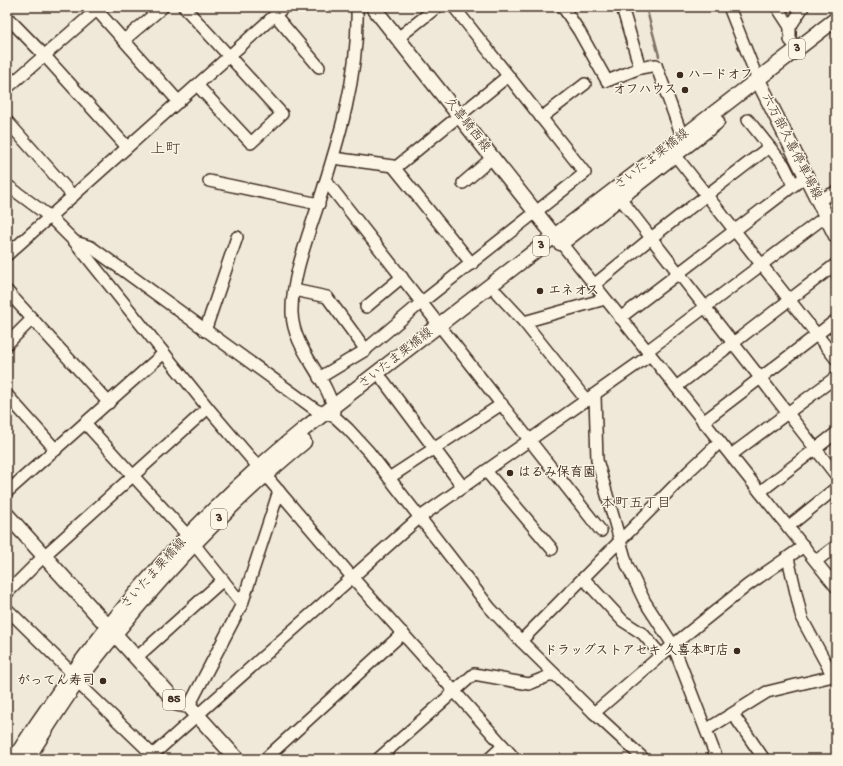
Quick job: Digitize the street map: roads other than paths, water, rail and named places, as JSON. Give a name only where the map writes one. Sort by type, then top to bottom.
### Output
[{"type":"main road","name":"久喜騎西線","points":[[373,7],[558,240]]},
{"type":"main road","name":"さいたま栗橋線","points":[[14,759],[44,712],[75,678],[112,630],[191,540],[263,471],[331,413],[558,240],[620,198],[675,155],[760,84],[798,49],[836,19]]},
{"type":"main road","name":"さいたま栗橋線","points":[[331,413],[383,380],[442,329],[497,293],[682,136],[836,31]]},
{"type":"main road","name":"六万部久喜停車場線","points":[[760,84],[836,236]]},
{"type":"main road","points":[[7,515],[112,630]]},
{"type":"main road","name":"85","points":[[112,630],[178,704],[193,710],[238,759]]},
{"type":"main road","name":"さいたま栗橋線","points":[[27,759],[75,678]]},
{"type":"street","points":[[124,40],[162,7]]},
{"type":"street","points":[[184,7],[282,114],[251,143],[197,85]]},
{"type":"street","points":[[7,255],[284,7]]},
{"type":"street","points":[[331,413],[332,399],[306,356],[295,329],[292,312],[294,290],[305,245],[326,181],[353,76],[356,48],[357,7]]},
{"type":"street","points":[[398,38],[437,7]]},
{"type":"street","points":[[319,378],[366,350],[422,302],[472,264],[585,173],[454,7]]},
{"type":"street","points":[[563,7],[579,31],[607,81],[640,68],[656,65],[682,136],[675,155],[836,359]]},
{"type":"street","points":[[622,7],[640,68]]},
{"type":"street","points":[[730,7],[760,84]]},
{"type":"street","points":[[777,7],[790,27],[790,40],[798,49]]},
{"type":"street","points":[[790,27],[803,7]]},
{"type":"street","points":[[7,88],[97,8],[179,102]]},
{"type":"street","points":[[275,15],[319,67]]},
{"type":"street","points":[[7,17],[44,55],[127,148]]},
{"type":"street","points":[[395,168],[508,76]]},
{"type":"street","points":[[541,118],[585,84]]},
{"type":"street","points":[[748,120],[784,165],[794,185]]},
{"type":"street","points":[[7,121],[73,196]]},
{"type":"street","points":[[594,284],[769,147]]},
{"type":"street","points":[[332,158],[393,166],[472,264]]},
{"type":"street","points":[[463,183],[492,158]]},
{"type":"street","points":[[620,318],[806,176]]},
{"type":"street","points":[[209,181],[318,204]]},
{"type":"street","points":[[326,181],[442,329],[531,439],[601,531]]},
{"type":"street","points":[[7,185],[50,217],[75,242],[208,408],[352,577],[515,759]]},
{"type":"street","points":[[818,200],[836,192]]},
{"type":"street","points":[[620,198],[836,475]]},
{"type":"street","points":[[7,609],[150,757],[193,710],[352,577],[419,518],[591,398],[705,307],[826,216]]},
{"type":"street","points":[[205,331],[237,237]]},
{"type":"street","points":[[558,240],[836,587]]},
{"type":"street","points":[[75,242],[90,247],[305,402],[331,413],[369,452],[490,608],[521,642],[644,759]]},
{"type":"street","points":[[676,387],[836,264]]},
{"type":"street","points":[[366,307],[402,277]]},
{"type":"street","points":[[294,290],[327,297],[366,350]]},
{"type":"street","points":[[7,291],[109,403]]},
{"type":"street","points":[[497,293],[591,398],[597,460],[627,565],[645,602],[674,645],[717,759]]},
{"type":"street","points":[[524,322],[605,299]]},
{"type":"street","points":[[7,344],[32,319]]},
{"type":"street","points":[[703,422],[836,320]]},
{"type":"street","points":[[7,492],[164,353]]},
{"type":"street","points":[[730,455],[836,377]]},
{"type":"street","points":[[383,380],[463,487]]},
{"type":"street","points":[[7,396],[56,450]]},
{"type":"street","points":[[389,478],[502,404]]},
{"type":"street","points":[[7,593],[44,556],[208,408]]},
{"type":"street","points":[[85,424],[191,540],[242,604]]},
{"type":"street","points":[[760,492],[836,433]]},
{"type":"street","points":[[521,642],[621,542],[689,471],[720,442]]},
{"type":"street","points":[[486,471],[552,549]]},
{"type":"street","points":[[788,527],[836,488]]},
{"type":"street","points":[[193,710],[242,604],[280,491]]},
{"type":"street","points":[[594,713],[661,655],[748,585],[804,546]]},
{"type":"street","points":[[816,561],[836,546]]},
{"type":"street","points":[[706,730],[767,692],[835,675],[802,619],[788,558]]},
{"type":"street","points":[[584,579],[623,621],[643,634],[661,655]]},
{"type":"street","points":[[136,658],[224,580]]},
{"type":"street","points":[[265,759],[403,633]]},
{"type":"street","points":[[378,759],[474,674],[529,684],[554,674]]},
{"type":"street","points":[[733,714],[764,759]]},
{"type":"street","points":[[489,759],[503,746]]},
{"type":"waterway","points":[[646,7],[659,56]]},
{"type":"place","name":"ハードオフ","points":[[680,75]]},
{"type":"place","name":"オフハウス","points":[[685,90]]},
{"type":"place","name":"エネオス","points":[[540,291]]},
{"type":"place","name":"はるみ保育園","points":[[510,473]]},
{"type":"place","name":"ドラッグストアセキ 久喜本町店","points":[[737,651]]},
{"type":"place","name":"がってん寿司","points":[[103,681]]},
{"type":"district","name":"上町","points":[[165,150]]},
{"type":"district","name":"本町五丁目","points":[[636,504]]}]
